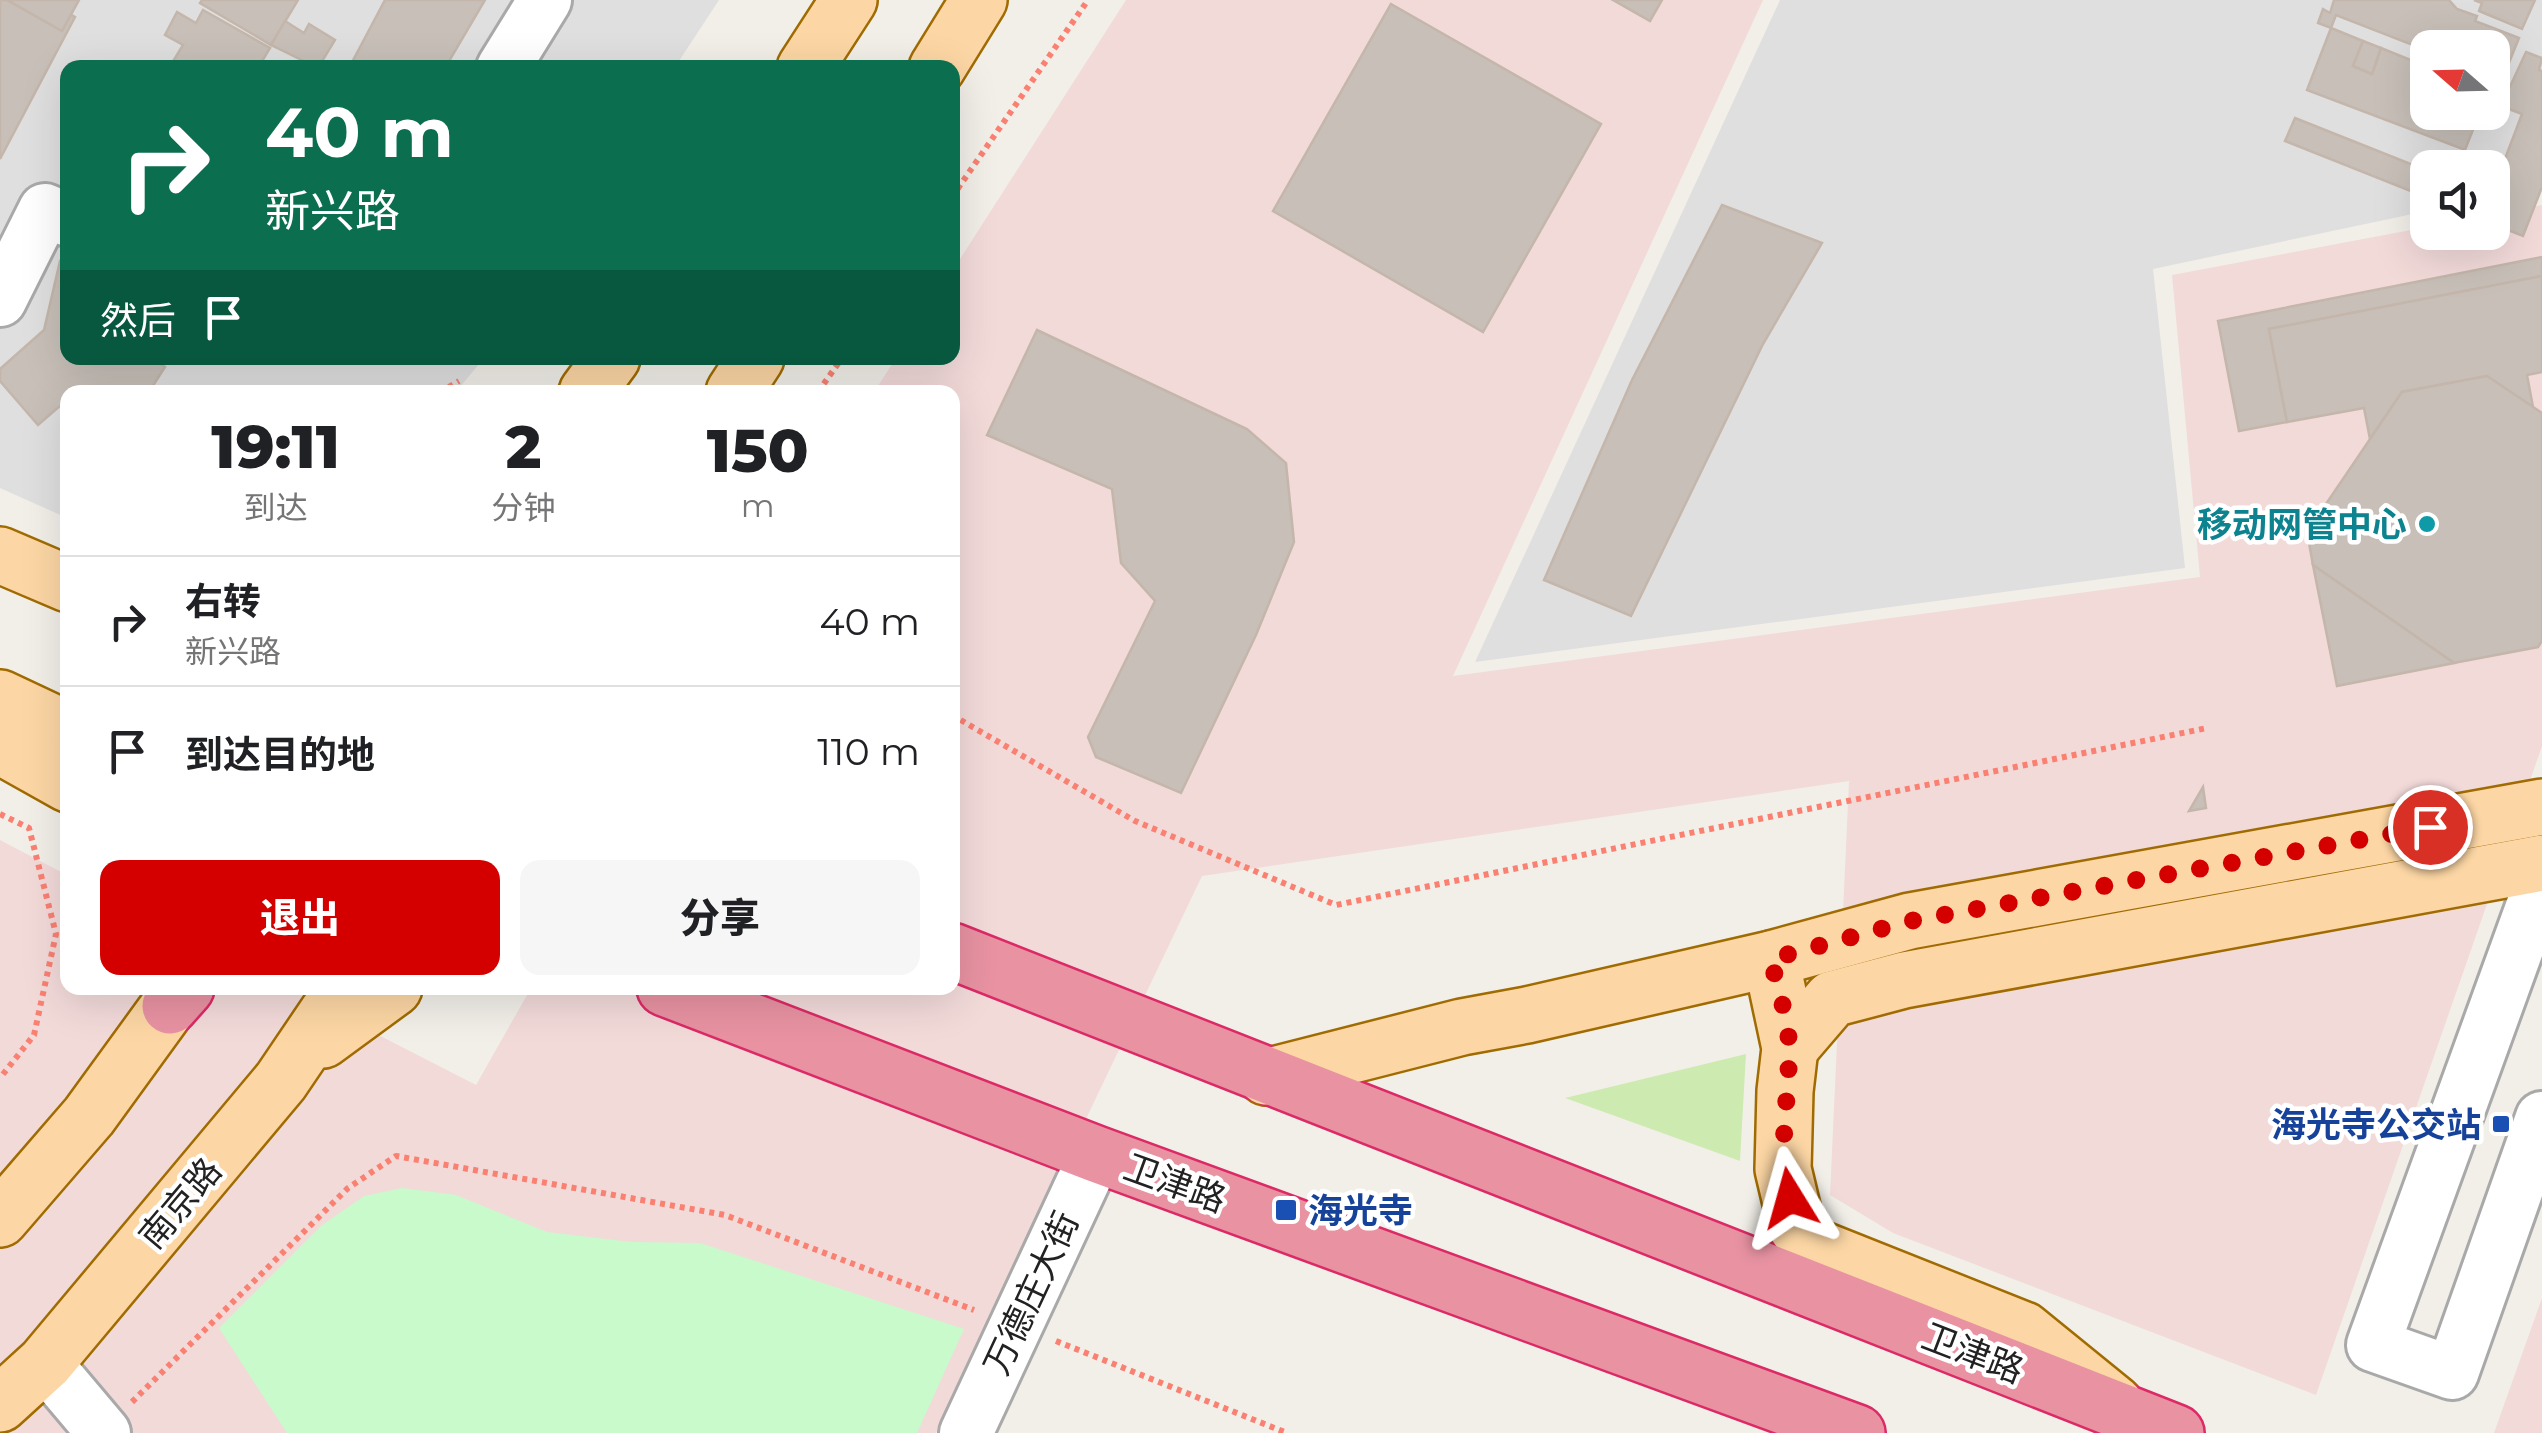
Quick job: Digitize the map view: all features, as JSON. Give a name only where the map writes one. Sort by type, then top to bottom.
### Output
[{"type":"highway","name":"卫津路","points":[[960,954],[2176,1433]]},
{"type":"highway","name":"卫津路","points":[[683,995],[1096,1154],[1857,1433]]},
{"type":"main road","points":[[810,60],[850,0]]},
{"type":"main road","points":[[942,60],[979,0]]},
{"type":"main road","points":[[0,555],[60,581]]},
{"type":"main road","points":[[0,698],[60,726]]},
{"type":"main road","points":[[0,746],[60,780]]},
{"type":"main road","points":[[1266,1077],[1462,1027],[1771,959],[1910,921],[2542,807]]},
{"type":"main road","points":[[1790,1048],[1832,1000],[1904,980],[2542,863]]},
{"type":"main road","points":[[1771,959],[1790,1048],[1783,1169],[1797,1228],[1815,1247],[2024,1330],[2125,1412]]},
{"type":"main road","points":[[0,1219],[89,1116],[167,995]]},
{"type":"main road","points":[[281,1081],[326,995]]},
{"type":"main road","name":"南京路","points":[[0,1404],[45,1363],[281,1081],[339,995]]},
{"type":"main road","points":[[281,1081],[335,1030],[384,995]]},
{"type":"street","points":[[507,60],[544,0]]},
{"type":"street","points":[[0,300],[45,210],[60,217]]},
{"type":"street","points":[[2542,880],[2373,1345],[2452,1373],[2542,1118]]},
{"type":"street","name":"万德庄大街","points":[[966,1433],[1096,1154]]},
{"type":"street","points":[[45,1363],[103,1432]]},
{"type":"path","points":[[960,185],[1088,0]]},
{"type":"path","points":[[451,385],[459,380]]},
{"type":"path","points":[[960,720],[1134,820],[1336,905],[2207,728]]},
{"type":"path","points":[[0,814],[29,828],[56,934],[34,1035],[0,1078]]},
{"type":"path","points":[[103,1432],[348,1188],[396,1156],[725,1215],[1287,1433]]},
{"type":"shaded area","points":[[0,0],[719,0],[680,60],[60,60],[60,365],[478,365],[462,385],[60,385],[60,515],[0,488]]},
{"type":"shaded area","points":[[1126,0],[1763,0],[1453,676],[2200,577],[2172,275],[2410,230],[2410,250],[2510,250],[2510,212],[2542,205],[2542,746],[2316,1395],[1893,1233],[1830,1195],[1849,781],[1202,876],[936,1433],[0,1433],[0,840],[60,871],[60,995],[301,995],[476,1085],[527,995],[960,995],[960,385],[879,385],[891,365],[960,365],[960,259]]},
{"type":"shaded area","points":[[1780,0],[2542,0],[2542,186],[2510,193],[2510,150],[2410,150],[2410,215],[2153,269],[2185,568],[1475,662]]},
{"type":"shaded area","points":[[2542,1298],[2542,1433],[2494,1433]]},
{"type":"green space","points":[[1746,1054],[1740,1161],[1565,1098]]},
{"type":"green space","points":[[402,1188],[456,1195],[547,1232],[631,1242],[700,1243],[964,1329],[917,1433],[287,1433],[219,1328],[321,1226],[364,1196]]},
{"type":"building","points":[[0,0],[44,0],[75,17],[0,159]]},
{"type":"building","points":[[7,0],[79,0],[62,31]]},
{"type":"building","points":[[298,0],[271,45],[200,3]]},
{"type":"building","points":[[385,0],[485,0],[450,60],[353,60]]},
{"type":"building","points":[[1613,0],[1662,0],[1650,21]]},
{"type":"building","points":[[2334,0],[2449,0],[2457,9],[2477,16],[2475,21],[2498,30],[2410,30],[2410,44],[2336,15],[2331,28],[2318,23],[2323,9],[2330,13]]},
{"type":"building","points":[[2474,0],[2535,0],[2522,29],[2479,11],[2482,3]]},
{"type":"building","points":[[1391,4],[1601,124],[1483,332],[1273,211]]},
{"type":"building","points":[[203,10],[270,48],[263,60],[174,60],[183,45],[165,35],[177,12],[196,23]]},
{"type":"building","points":[[285,21],[304,33],[309,24],[335,40],[323,60],[302,60],[271,45]]},
{"type":"building","points":[[2331,28],[2363,41],[2353,66],[2372,74],[2381,48],[2410,60],[2410,129],[2307,90]]},
{"type":"building","points":[[2510,35],[2519,38],[2510,60]]},
{"type":"building","points":[[2363,41],[2381,48],[2372,74],[2353,66]]},
{"type":"building","points":[[2526,52],[2542,58],[2542,187],[2523,236],[2510,231],[2508,150],[2522,114],[2510,109],[2510,87]]},
{"type":"building","points":[[2295,118],[2410,164],[2410,191],[2285,141]]},
{"type":"building","points":[[2412,130],[2473,130],[2465,150]]},
{"type":"building","points":[[1722,205],[1822,243],[1763,344],[1631,616],[1544,580],[1632,380]]},
{"type":"building","points":[[2542,257],[2542,276],[2269,329],[2287,422],[2239,431],[2218,321]]},
{"type":"building","points":[[60,261],[60,365],[165,367],[153,385],[60,385],[60,406],[38,425],[0,381],[0,369],[44,330]]},
{"type":"building","points":[[2542,276],[2542,372],[2527,375],[2533,407],[2487,376],[2402,392],[2370,439],[2364,408],[2287,422],[2269,329]]},
{"type":"building","points":[[1037,330],[1247,429],[1286,463],[1294,542],[1256,635],[1181,793],[1096,757],[1088,737],[1155,601],[1121,563],[1112,489],[987,435]]},
{"type":"building","name":"移动网管中心","points":[[2487,376],[2542,413],[2542,641],[2538,647],[2454,663],[2313,565],[2307,532],[2402,392]]},
{"type":"building","points":[[2313,565],[2454,663],[2337,686]]},
{"type":"building","points":[[2203,787],[2206,808],[2189,811]]},
{"type":"place","name":"移动网管中心","points":[[2427,524]]},
{"type":"place","name":"海光寺公交站","points":[[2501,1124]]},
{"type":"place","name":"海光寺","points":[[1286,1210]]},
{"type":"route","points":[[1790,1198],[1783,1169],[1790,1048],[1771,959],[1910,921],[2430,827]]}]
